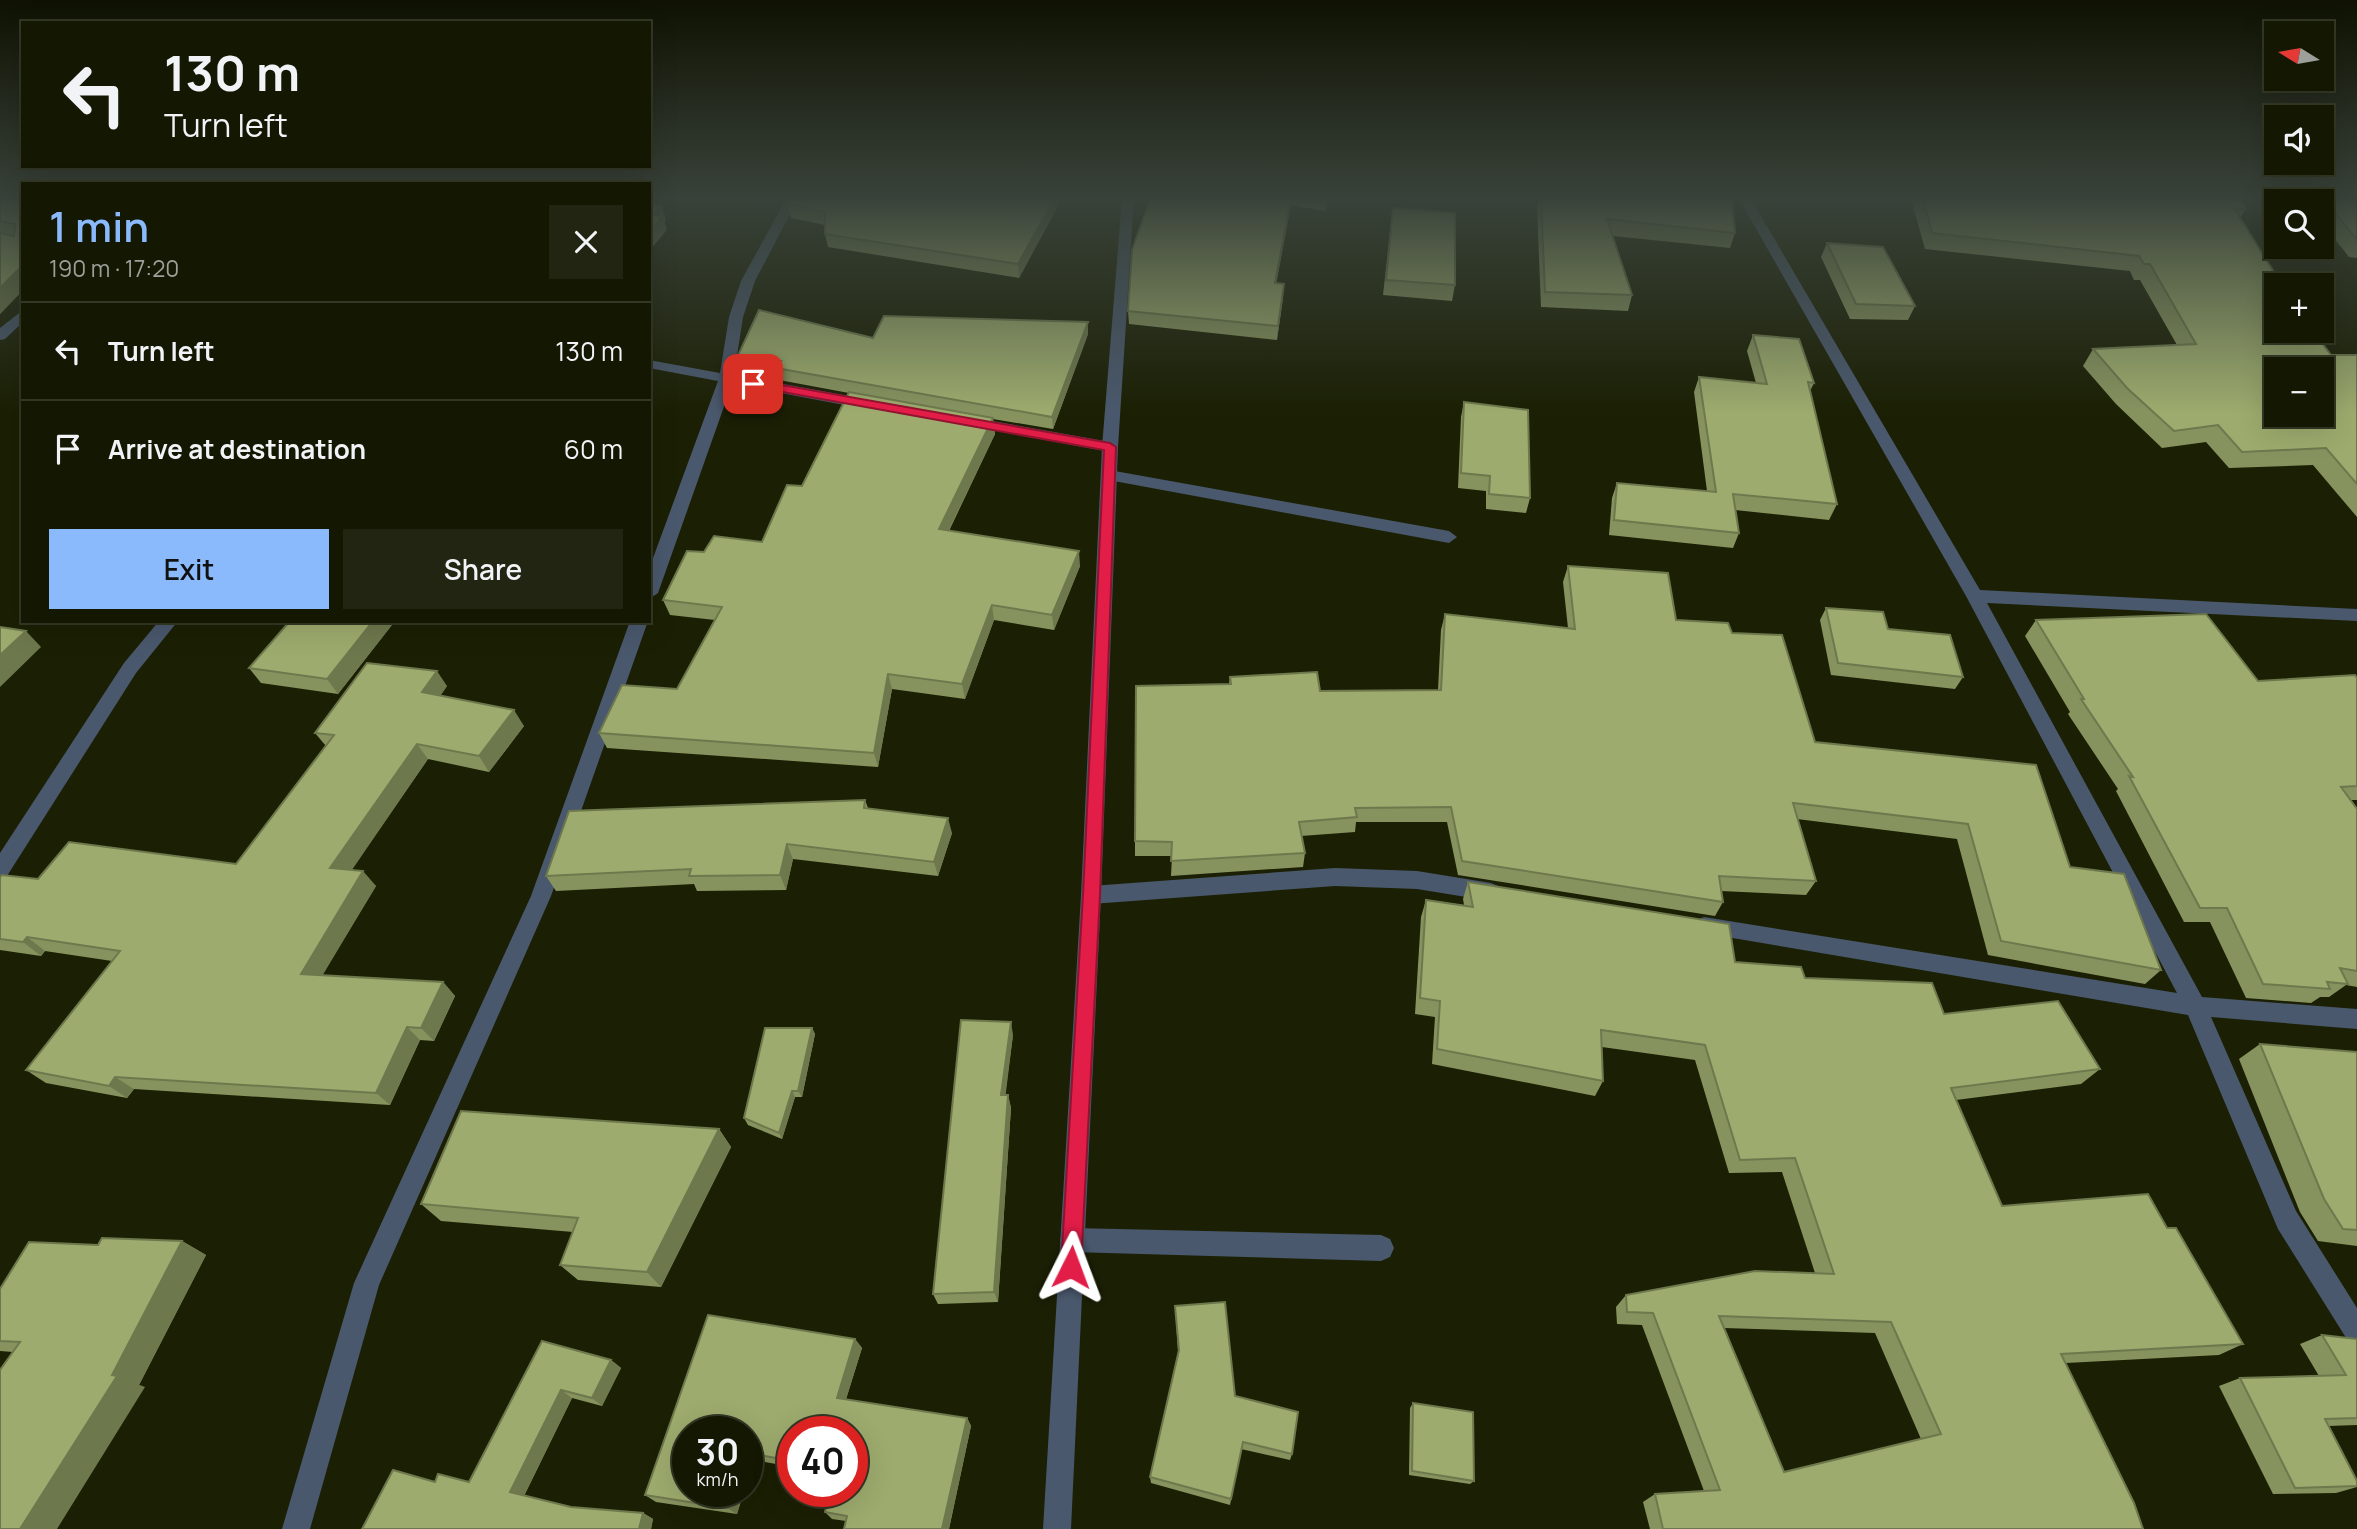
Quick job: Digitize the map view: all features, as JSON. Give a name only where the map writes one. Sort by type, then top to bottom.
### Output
[{"type":"street","points":[[651,587],[726,379],[736,317],[754,270]]},
{"type":"street","points":[[1058,1529],[1091,895],[1110,447],[1123,270]]},
{"type":"street","points":[[1786,270],[1975,596],[2195,1006],[2287,1220],[2357,1332]]},
{"type":"street","points":[[0,336],[21,316]]},
{"type":"street","points":[[651,364],[891,408]]},
{"type":"street","points":[[959,420],[1110,447]]},
{"type":"street","points":[[1109,475],[1449,537]]},
{"type":"street","points":[[1975,596],[2357,615]]},
{"type":"street","points":[[0,870],[130,668],[167,623]]},
{"type":"street","points":[[296,1529],[367,1283],[541,896],[638,623]]},
{"type":"street","points":[[1091,895],[1335,877],[1417,880],[1513,895]]},
{"type":"street","points":[[1690,924],[2195,1006],[2357,1019]]},
{"type":"street","points":[[1072,1240],[1381,1248]]},
{"type":"building","points":[[0,270],[18,270],[0,288]]},
{"type":"building","points":[[1131,270],[1277,270],[1275,283],[1284,284],[1278,326],[1128,311]]},
{"type":"building","points":[[1387,270],[1455,270],[1455,285],[1386,280]]},
{"type":"building","points":[[1544,270],[1624,270],[1632,295],[1545,292]]},
{"type":"building","points":[[1840,270],[1896,270],[1915,306],[1856,304]]},
{"type":"building","points":[[2154,270],[2273,270],[2275,273],[2264,273],[2264,343],[2322,343],[2331,355],[2357,355],[2357,484],[2326,448],[2242,452],[2218,425],[2174,431],[2127,388],[2093,349],[2196,344]]},
{"type":"building","points":[[759,310],[873,338],[884,316],[1088,322],[1052,417],[776,368],[781,361],[736,360]]},
{"type":"building","points":[[1753,335],[1799,339],[1814,383],[1808,382],[1837,504],[1733,494],[1739,533],[1614,520],[1617,483],[1716,492],[1699,377],[1767,384]]},
{"type":"building","points":[[849,392],[993,418],[939,529],[1079,551],[1052,615],[992,605],[962,684],[888,674],[874,753],[599,733],[622,685],[677,689],[722,607],[663,600],[687,551],[704,552],[714,536],[762,542],[787,485],[802,486]]},
{"type":"building","points":[[1464,402],[1528,410],[1530,498],[1489,494],[1490,476],[1461,473]]},
{"type":"building","points":[[1568,566],[1668,573],[1676,620],[1728,623],[1732,633],[1782,635],[1815,742],[2036,765],[2070,867],[2124,874],[2161,970],[2001,941],[1968,824],[1793,803],[1816,881],[1719,876],[1723,902],[1462,861],[1451,807],[1355,808],[1357,817],[1299,822],[1305,853],[1171,861],[1172,842],[1135,841],[1136,686],[1231,684],[1230,677],[1317,672],[1320,691],[1441,690],[1445,614],[1575,629]]},
{"type":"building","points":[[1826,608],[1883,612],[1888,629],[1950,635],[1963,677],[1838,663]]},
{"type":"building","points":[[2206,614],[2258,681],[2355,675],[2357,678],[2357,786],[2341,787],[2357,809],[2357,971],[2340,968],[2348,984],[2327,982],[2330,989],[2263,984],[2227,908],[2200,908],[2129,776],[2133,777],[2081,699],[2084,699],[2036,620]]},
{"type":"building","points":[[288,623],[371,623],[327,679],[249,668]]},
{"type":"building","points":[[0,627],[26,631],[0,655]]},
{"type":"building","points":[[367,663],[437,671],[422,692],[514,710],[479,756],[417,744],[330,868],[363,871],[301,974],[443,982],[421,1028],[407,1027],[376,1093],[115,1077],[109,1086],[26,1070],[120,951],[27,937],[23,942],[0,939],[0,877],[2,875],[38,879],[69,842],[236,864],[334,735],[315,733]]},
{"type":"building","points":[[865,800],[864,808],[948,818],[934,862],[787,844],[780,875],[689,876],[691,869],[546,876],[569,811]]},
{"type":"building","points":[[1468,882],[1729,924],[1735,962],[1801,967],[1805,978],[1932,983],[1944,1014],[2058,1001],[2100,1069],[1951,1088],[2002,1206],[2148,1194],[2167,1228],[2176,1228],[2243,1344],[2061,1354],[2134,1503],[2143,1529],[1663,1529],[1655,1494],[1720,1490],[1653,1313],[1627,1312],[1626,1295],[1755,1271],[1834,1274],[1795,1158],[1740,1160],[1705,1045],[1601,1030],[1603,1081],[1437,1049],[1440,1001],[1420,998],[1426,900],[1473,907]],"holes":[[[1719,1316],[1891,1322],[1941,1434],[1784,1472]]]},
{"type":"building","points":[[961,1020],[1011,1022],[1001,1095],[1008,1095],[994,1292],[933,1294]]},
{"type":"building","points":[[765,1028],[812,1028],[798,1091],[792,1091],[779,1133],[744,1118]]},
{"type":"building","points":[[2260,1044],[2357,1052],[2357,1230],[2343,1229],[2324,1199]]},
{"type":"building","points":[[461,1111],[719,1129],[647,1272],[560,1265],[578,1218],[421,1204]]},
{"type":"building","points":[[102,1238],[182,1241],[112,1375],[117,1376],[20,1529],[0,1529],[0,1370],[20,1342],[0,1341],[0,1289],[29,1242],[98,1245]]},
{"type":"building","points":[[1225,1302],[1235,1396],[1298,1412],[1292,1454],[1243,1442],[1231,1499],[1150,1477],[1179,1350],[1175,1306]]},
{"type":"building","points":[[708,1315],[855,1339],[837,1398],[967,1418],[942,1529],[844,1529],[847,1516],[825,1512],[826,1507],[868,1507],[868,1416],[777,1416],[777,1458],[763,1456],[763,1416],[673,1416]]},
{"type":"building","points":[[2322,1335],[2357,1339],[2357,1418],[2325,1419],[2357,1481],[2357,1486],[2295,1488],[2240,1378],[2346,1375]]},
{"type":"building","points":[[542,1341],[611,1360],[592,1398],[561,1390],[510,1492],[571,1507],[643,1513],[639,1529],[362,1529],[393,1470],[435,1482],[438,1474],[469,1482]]},
{"type":"building","points":[[1413,1403],[1473,1412],[1474,1481],[1412,1471]]},
{"type":"building","points":[[672,1418],[672,1499],[645,1495]]},
{"type":"route","points":[[753,384],[1110,447],[1091,895],[1071,1267]]}]
